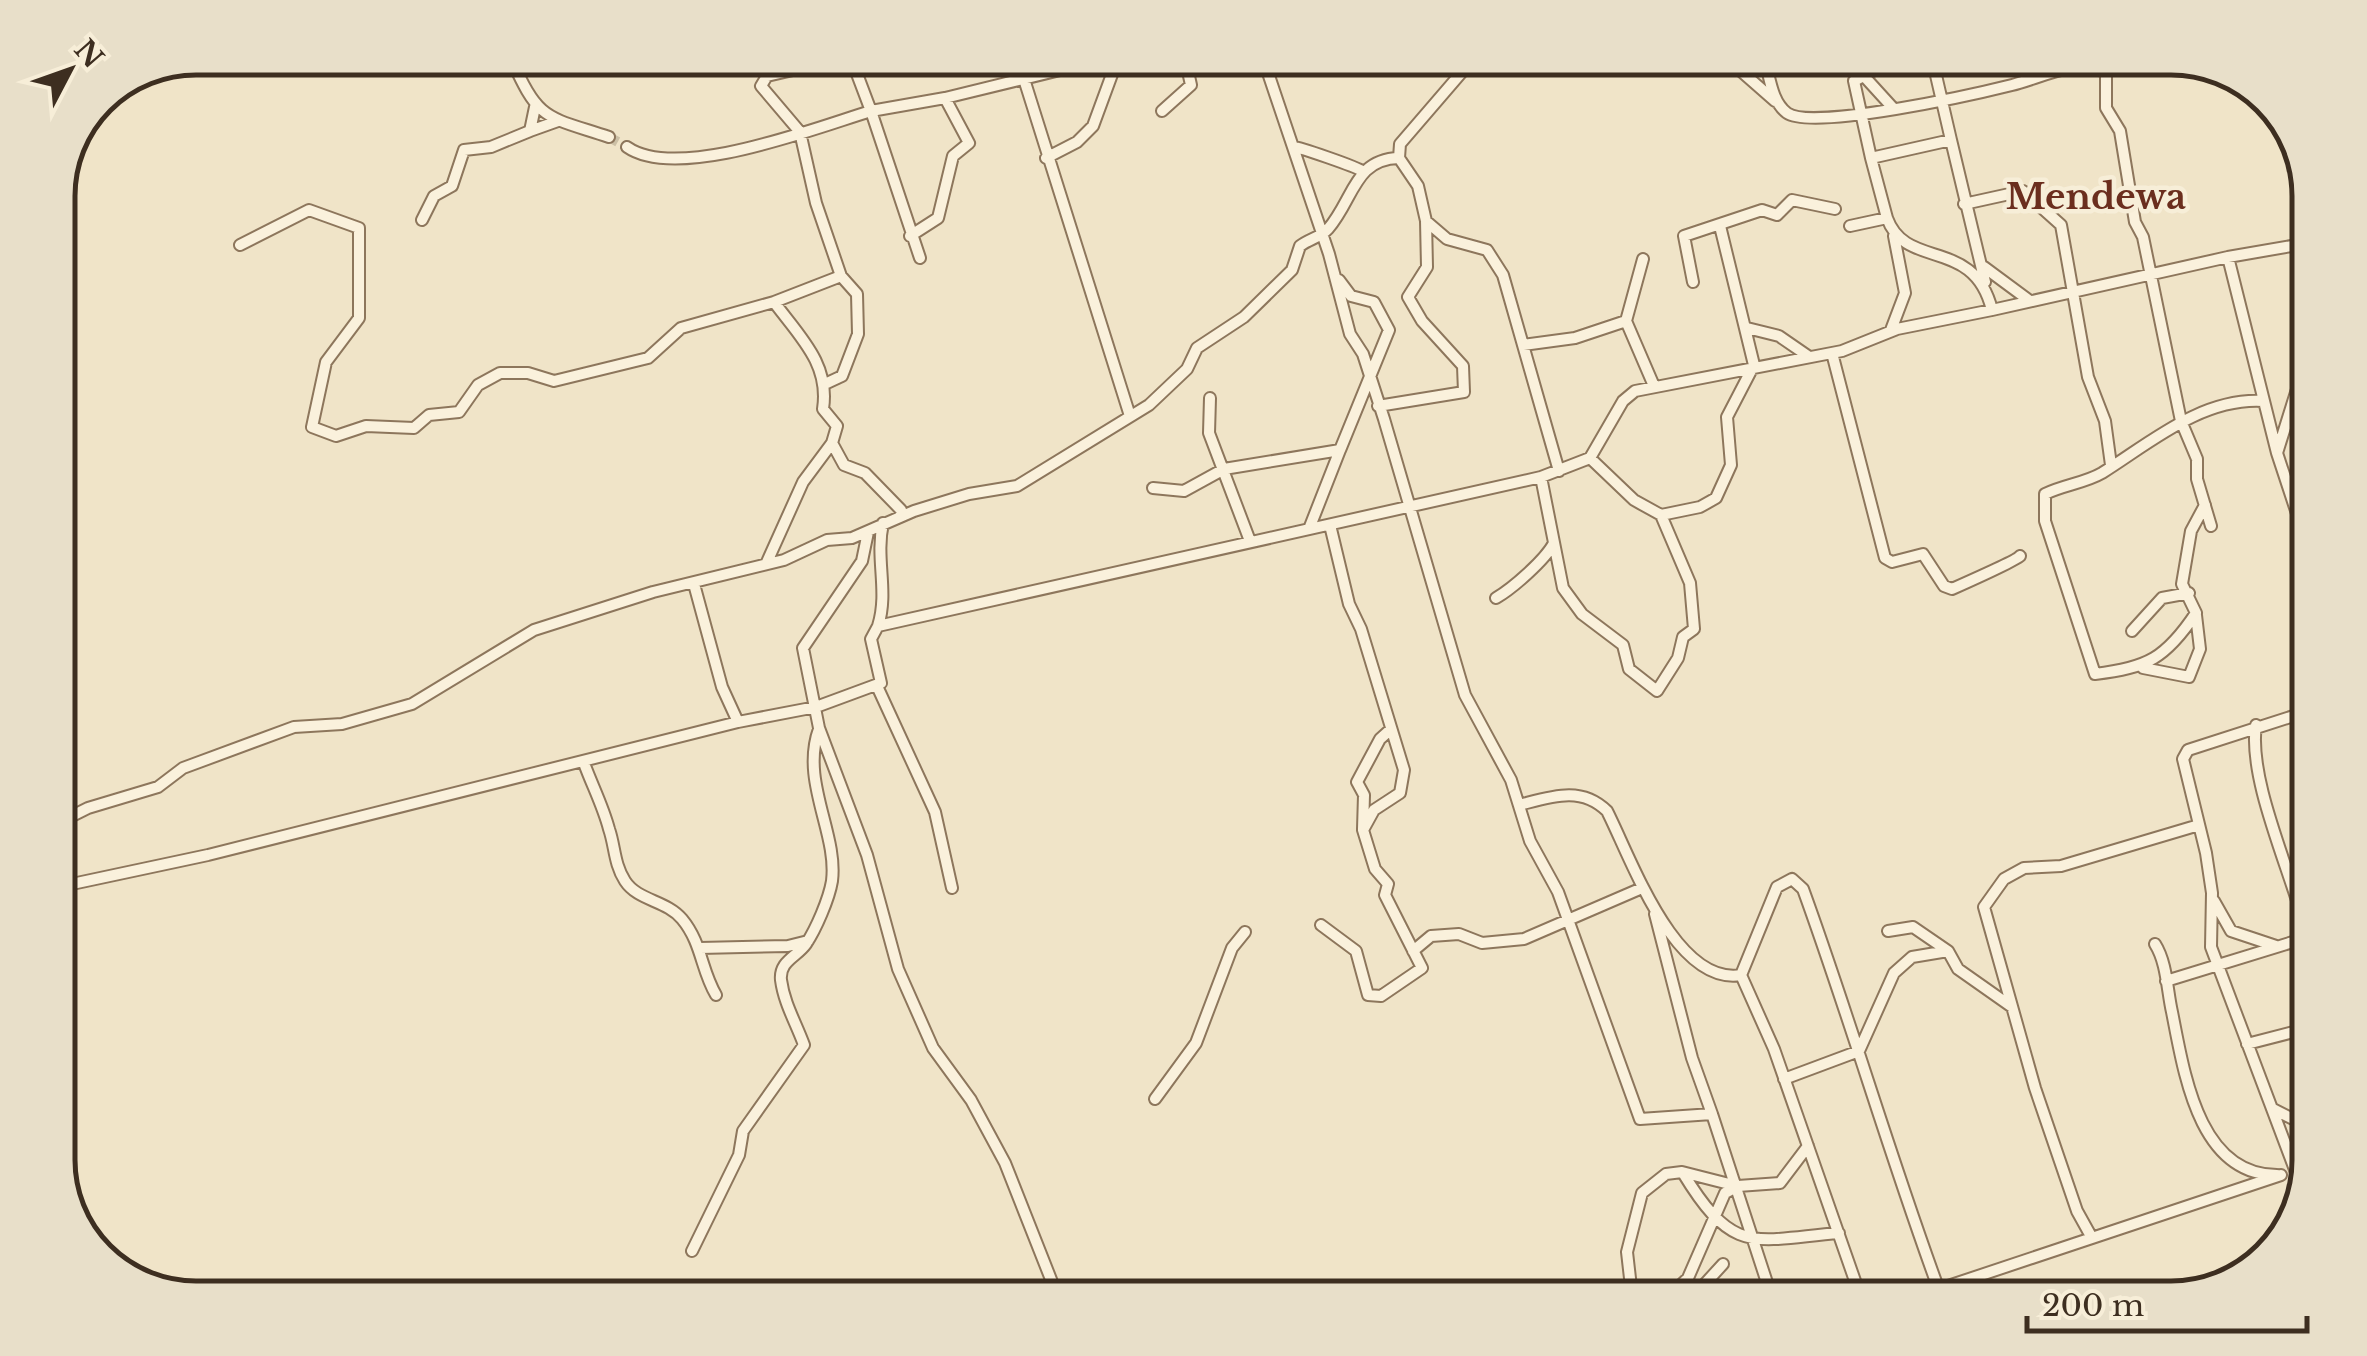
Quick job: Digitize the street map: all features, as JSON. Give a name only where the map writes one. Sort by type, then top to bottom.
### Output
[{"type":"street","points":[[519,75],[535,108],[558,122],[609,136]]},
{"type":"street","points":[[771,75],[761,86],[800,132],[841,276],[857,294],[858,334],[842,376],[827,383]]},
{"type":"street","points":[[858,75],[920,258]]},
{"type":"street","points":[[627,147],[644,156],[677,159],[751,147],[871,110],[945,98],[1040,75]]},
{"type":"street","points":[[1046,158],[1077,142],[1093,126],[1112,75]]},
{"type":"street","points":[[1162,111],[1192,85],[1189,75]]},
{"type":"street","points":[[1268,75],[1335,275],[1350,334],[1364,354],[1465,695],[1519,806],[1530,841],[1558,892],[1640,1119],[1712,1114]]},
{"type":"street","points":[[1378,406],[1464,392],[1464,366],[1422,321],[1408,297],[1427,266],[1426,221],[1418,186],[1399,158],[1400,144],[1459,75]]},
{"type":"street","points":[[1745,75],[1786,112],[1804,120],[1862,114],[2047,75]]},
{"type":"street","points":[[1769,75],[1776,102]]},
{"type":"street","points":[[1858,75],[1893,108]]},
{"type":"street","points":[[1860,78],[1865,75]]},
{"type":"street","points":[[1937,75],[1964,204],[1992,310]]},
{"type":"street","points":[[2027,75],[2029,80]]},
{"type":"street","points":[[2106,75],[2106,108],[2120,131],[2120,154],[2181,421],[2197,459],[2211,526]]},
{"type":"street","points":[[1860,78],[1862,114],[1905,293],[1891,331]]},
{"type":"street","points":[[1024,79],[1130,416]]},
{"type":"street","points":[[910,236],[938,218],[953,156],[969,143],[945,98]]},
{"type":"street","points":[[530,132],[535,108]]},
{"type":"street","points":[[422,220],[434,196],[452,186],[464,150],[491,146],[558,122]]},
{"type":"street","points":[[1872,158],[1951,140]]},
{"type":"street","points":[[1294,147],[1307,148],[1328,161],[1350,162],[1362,171]]},
{"type":"street","points":[[75,814],[158,787],[183,768],[294,727],[342,724],[396,710],[534,630],[784,560],[826,540],[868,532],[901,516],[969,494],[1017,486],[1150,404],[1187,369],[1197,348],[1263,300],[1292,270],[1300,246],[1320,236],[1362,171],[1380,158],[1399,158]]},
{"type":"street","points":[[1964,204],[2023,190],[2061,225],[2072,292],[2112,465]]},
{"type":"street","points":[[1693,282],[1684,236],[1762,210],[1776,214],[1792,200],[1835,209]]},
{"type":"street","points":[[240,245],[309,210],[360,228],[359,318],[326,362],[312,427],[336,436],[366,426],[414,428],[429,415],[459,412],[478,384],[500,373],[528,373],[554,382],[648,358],[682,328],[774,302],[841,276]]},
{"type":"street","points":[[1850,226],[1887,218]]},
{"type":"street","points":[[1426,221],[1447,240],[1487,250],[1503,275],[1559,471]]},
{"type":"street","points":[[1661,515],[1700,507],[1716,498],[1731,465],[1727,417],[1754,365],[1720,226]]},
{"type":"street","points":[[1893,235],[1907,245],[1961,263],[1985,282]]},
{"type":"street","points":[[878,626],[1541,477],[1590,458],[1622,401],[1654,386],[1832,352],[1891,331],[2228,257],[2292,247]]},
{"type":"street","points":[[2228,257],[2239,288],[2242,326],[2292,500]]},
{"type":"street","points":[[1644,259],[1626,321],[1654,386]]},
{"type":"street","points":[[1983,266],[2031,302]]},
{"type":"street","points":[[1310,529],[1388,330],[1374,302],[1351,296],[1335,275]]},
{"type":"street","points":[[767,562],[803,482],[832,443],[837,426],[824,409],[827,383],[807,346],[774,302]]},
{"type":"street","points":[[1522,345],[1574,338],[1626,321]]},
{"type":"street","points":[[1747,328],[1779,336],[1808,356]]},
{"type":"street","points":[[1832,352],[1888,562],[1923,554],[1944,586],[1952,589],[1983,571],[2014,563],[2020,556]]},
{"type":"street","points":[[1210,398],[1209,433],[1250,541]]},
{"type":"street","points":[[2196,613],[2184,631],[2143,668],[2095,674],[2045,521],[2045,494],[2112,465],[2181,421],[2249,400],[2262,401]]},
{"type":"street","points":[[2276,453],[2292,402]]},
{"type":"street","points":[[832,443],[844,465],[865,473],[901,510],[901,516]]},
{"type":"street","points":[[1154,488],[1184,491],[1224,469],[1340,450]]},
{"type":"street","points":[[1541,477],[1564,588],[1582,614],[1623,646],[1629,669],[1658,691],[1678,658],[1683,637],[1694,629],[1690,583],[1661,515],[1634,500],[1590,458]]},
{"type":"street","points":[[2143,668],[2144,672],[2190,677],[2200,649],[2196,613],[2182,584],[2188,544],[2205,505]]},
{"type":"street","points":[[75,883],[584,763],[738,722],[816,707],[877,686],[882,678],[871,634],[885,604],[877,551],[883,523]]},
{"type":"street","points":[[1330,525],[1345,590],[1402,760],[1403,787],[1374,810],[1363,830]]},
{"type":"street","points":[[868,532],[862,561],[803,648],[819,728],[867,855],[898,969],[922,1024],[1005,1164],[1052,1281]]},
{"type":"street","points":[[1496,598],[1518,586],[1523,573],[1547,556],[1554,542]]},
{"type":"street","points":[[694,584],[722,686],[738,722]]},
{"type":"street","points":[[2132,631],[2162,598],[2188,593]]},
{"type":"street","points":[[877,686],[936,812],[952,888]]},
{"type":"street","points":[[2277,946],[2245,938],[2223,922],[2212,893],[2184,753],[2292,715]]},
{"type":"street","points":[[2256,725],[2254,741],[2269,811],[2292,885]]},
{"type":"street","points":[[692,1251],[739,1155],[743,1131],[804,1045],[789,1014],[781,980],[785,963],[808,941],[832,879],[812,753],[819,728]]},
{"type":"street","points":[[1321,926],[1356,950],[1368,995],[1381,996],[1422,968],[1385,895],[1388,884],[1375,869],[1363,830],[1364,795],[1357,782],[1380,739],[1390,730]]},
{"type":"street","points":[[584,763],[628,886],[672,909],[700,948],[716,995]]},
{"type":"street","points":[[1519,806],[1576,794],[1599,803],[1607,810],[1654,911],[1701,967],[1717,976],[1741,975]]},
{"type":"street","points":[[2092,1238],[2076,1211],[1984,907],[2004,879],[2024,868],[2061,866],[2199,825]]},
{"type":"street","points":[[1855,1281],[1784,1079],[1741,975],[1777,887],[1797,881],[1936,1281]]},
{"type":"street","points":[[1414,951],[1430,936],[1459,934],[1482,943],[1524,940],[1642,888]]},
{"type":"street","points":[[2212,893],[2208,934],[2218,967],[2292,1151]]},
{"type":"street","points":[[1654,911],[1692,1058],[1738,1186],[1767,1281]]},
{"type":"street","points":[[1888,931],[1913,927],[1948,951],[1958,968]]},
{"type":"street","points":[[1155,1099],[1196,1043],[1232,948],[1246,932]]},
{"type":"street","points":[[2231,962],[2245,938]]},
{"type":"street","points":[[700,948],[788,946],[808,941]]},
{"type":"street","points":[[2166,981],[2292,943]]},
{"type":"street","points":[[2154,944],[2190,1086],[2212,1144],[2259,1175],[2291,1174]]},
{"type":"street","points":[[1784,1079],[1858,1051],[1894,973],[1912,957],[1931,957],[1948,951]]},
{"type":"street","points":[[1931,957],[1958,968],[2013,1008]]},
{"type":"street","points":[[2248,1044],[2292,1033]]},
{"type":"street","points":[[2273,1109],[2292,1119]]},
{"type":"street","points":[[1630,1281],[1627,1252],[1642,1194],[1666,1174],[1682,1172],[1738,1186],[1780,1183],[1808,1146]]},
{"type":"street","points":[[1682,1172],[1733,1232],[1754,1242],[1839,1232]]},
{"type":"street","points":[[1965,1281],[2281,1175]]},
{"type":"street","points":[[1685,1281],[1724,1193],[1738,1186]]},
{"type":"street","points":[[1708,1281],[1723,1264]]},
{"type":"tunnel","points":[[609,137],[627,147]]},
{"type":"district","name":"Mendewa","points":[[2096,196]]}]
